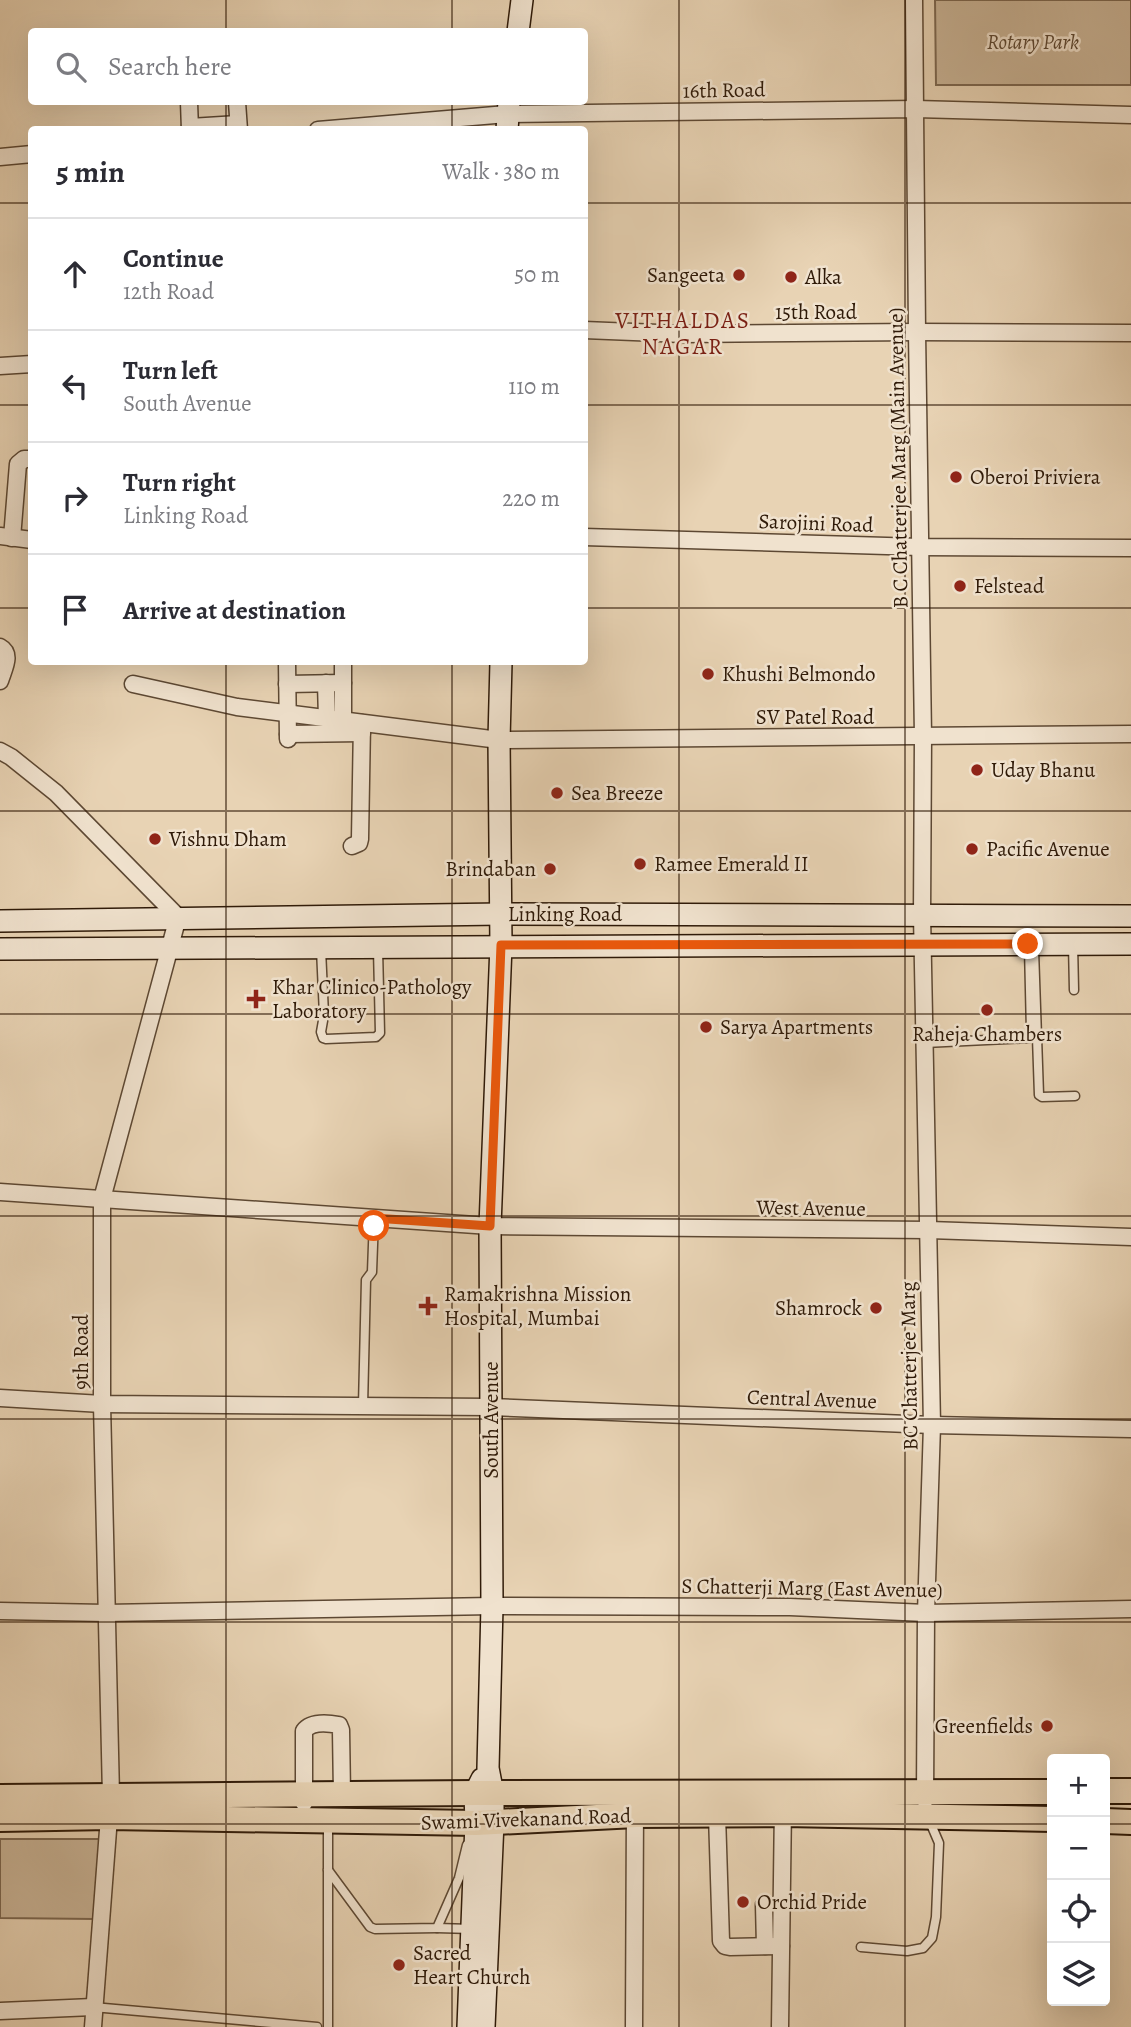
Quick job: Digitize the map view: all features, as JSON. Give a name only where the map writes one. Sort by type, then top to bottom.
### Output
[{"type":"main road","points":[[518,28],[522,0]]},
{"type":"main road","name":"South Avenue","points":[[484,1793],[488,1768],[492,1605],[490,1226],[501,945],[501,665]]},
{"type":"main road","name":"Linking Road","points":[[0,921],[501,914],[1131,916]]},
{"type":"main road","name":"Linking Road","points":[[0,949],[1131,944]]},
{"type":"main road","points":[[1110,1791],[1131,1791]]},
{"type":"main road","name":"Swami Vivekanand Road","points":[[0,1797],[316,1820],[485,1822],[636,1804],[926,1804],[1047,1792]]},
{"type":"main road","points":[[484,1793],[484,2027]]},
{"type":"main road","name":"Swami Vivekanand Road","points":[[0,1819],[110,1806],[342,1794],[484,1793],[636,1804],[717,1815],[783,1803]]},
{"type":"main road","name":"Swami Vivekanand Road","points":[[926,1804],[1047,1818]]},
{"type":"main road","points":[[1110,1821],[1131,1822]]},
{"type":"main road","points":[[468,2027],[472,1928],[485,1822]]},
{"type":"street","name":"B C Chatterjee Marg (Main Avenue)","points":[[914,0],[923,737],[922,915]]},
{"type":"street","points":[[189,105],[190,126]]},
{"type":"street","points":[[237,105],[239,126]]},
{"type":"street","name":"16th Road","points":[[408,126],[508,115],[916,109],[1131,115]]},
{"type":"street","points":[[0,157],[28,154]]},
{"type":"street","name":"15th Road","points":[[588,330],[683,334],[1131,333]]},
{"type":"street","points":[[0,366],[28,364]]},
{"type":"street","points":[[8,535],[18,464],[28,459]]},
{"type":"street","points":[[8,535],[28,533]]},
{"type":"street","points":[[8,535],[28,539]]},
{"type":"street","name":"Sarojini Road","points":[[588,537],[920,547],[1131,548]]},
{"type":"street","points":[[0,647],[7,654],[0,681]]},
{"type":"street","points":[[287,665],[288,736],[362,728]]},
{"type":"street","points":[[335,720],[343,683],[343,665]]},
{"type":"street","points":[[326,683],[335,720]]},
{"type":"street","points":[[287,684],[343,683]]},
{"type":"street","points":[[133,684],[237,707],[335,720],[362,728]]},
{"type":"street","points":[[352,846],[359,843],[360,839],[362,728]]},
{"type":"street","name":"SV Patel Road","points":[[362,728],[499,740],[1131,734]]},
{"type":"street","points":[[0,751],[56,793],[178,917]]},
{"type":"street","name":"BC Chatterjee Marg","points":[[922,915],[932,1425],[926,1613],[926,1804]]},
{"type":"street","name":"9th Road","points":[[93,2027],[110,1806],[102,1404],[102,1199],[178,917]]},
{"type":"street","name":"West Avenue","points":[[0,1192],[490,1226],[929,1230],[1131,1237]]},
{"type":"street","name":"Central Avenue","points":[[0,1398],[102,1404],[491,1407],[932,1425],[1131,1429]]},
{"type":"street","name":"S Chatterji Marg (East Avenue)","points":[[0,1611],[106,1613],[492,1605],[790,1607],[926,1613],[1131,1609]]},
{"type":"street","points":[[316,1820],[304,1795],[306,1727],[334,1724],[339,1726],[342,1794]]},
{"type":"street","points":[[773,1946],[783,1803]]},
{"type":"street","points":[[634,2027],[636,1804]]},
{"type":"street","points":[[717,1815],[721,1941],[730,1947],[773,1946]]},
{"type":"street","points":[[764,1905],[773,1946],[780,2027]]},
{"type":"street","points":[[0,2011],[93,2007]]},
{"type":"lane","points":[[925,1043],[1028,1038],[1031,1032],[1031,944]]},
{"type":"lane","points":[[1031,944],[1039,1095],[1075,1096]]},
{"type":"lane","points":[[1073,944],[1074,990]]},
{"type":"lane","points":[[321,946],[324,1015],[321,1032],[326,1039],[376,1037],[380,1032],[378,946]]},
{"type":"lane","points":[[363,1406],[366,1280],[372,1272],[374,1218]]},
{"type":"lane","points":[[861,1947],[907,1951],[923,1948],[932,1938],[936,1917],[939,1843],[926,1804]]},
{"type":"lane","points":[[316,1820],[328,1870],[328,2027]]},
{"type":"lane","points":[[437,1928],[459,1878],[464,1852],[485,1822]]},
{"type":"lane","points":[[328,1870],[370,1927],[472,1928]]},
{"type":"lane","points":[[93,2007],[317,2027]]},
{"type":"green space","name":"Rotary Park","points":[[935,0],[1131,0],[1131,85],[936,85]]},
{"type":"green space","points":[[0,1839],[101,1839],[94,1919],[0,1918]]},
{"type":"place","name":"Sangeeta","points":[[739,275]]},
{"type":"place","name":"Alka","points":[[791,277]]},
{"type":"place","name":"Oberoi Priviera","points":[[956,477]]},
{"type":"place","name":"Felstead","points":[[960,586]]},
{"type":"place","name":"Khushi Belmondo","points":[[708,674]]},
{"type":"place","name":"Uday Bhanu","points":[[977,770]]},
{"type":"place","name":"Sea Breeze","points":[[557,793]]},
{"type":"place","name":"Vishnu Dham","points":[[155,839]]},
{"type":"place","name":"Pacific Avenue","points":[[972,849]]},
{"type":"place","name":"Ramee Emerald II","points":[[640,864]]},
{"type":"place","name":"Brindaban","points":[[550,869]]},
{"type":"place","name":"Khar Clinico-Pathology Laboratory","points":[[256,999]]},
{"type":"place","name":"Raheja Chambers","points":[[987,1010]]},
{"type":"place","name":"Sarya Apartments","points":[[706,1027]]},
{"type":"place","name":"Ramakrishna Mission Hospital, Mumbai","points":[[428,1306]]},
{"type":"place","name":"Shamrock","points":[[876,1308]]},
{"type":"place","name":"Greenfields","points":[[1047,1726]]},
{"type":"place","name":"Orchid Pride","points":[[743,1902]]},
{"type":"place","name":"Sacred Heart Church","points":[[399,1965]]},
{"type":"district","name":"VITHALDAS NAGAR","points":[[683,333]]},
{"type":"route","points":[[374,1226],[374,1218],[490,1226],[501,945],[1028,944]]}]
